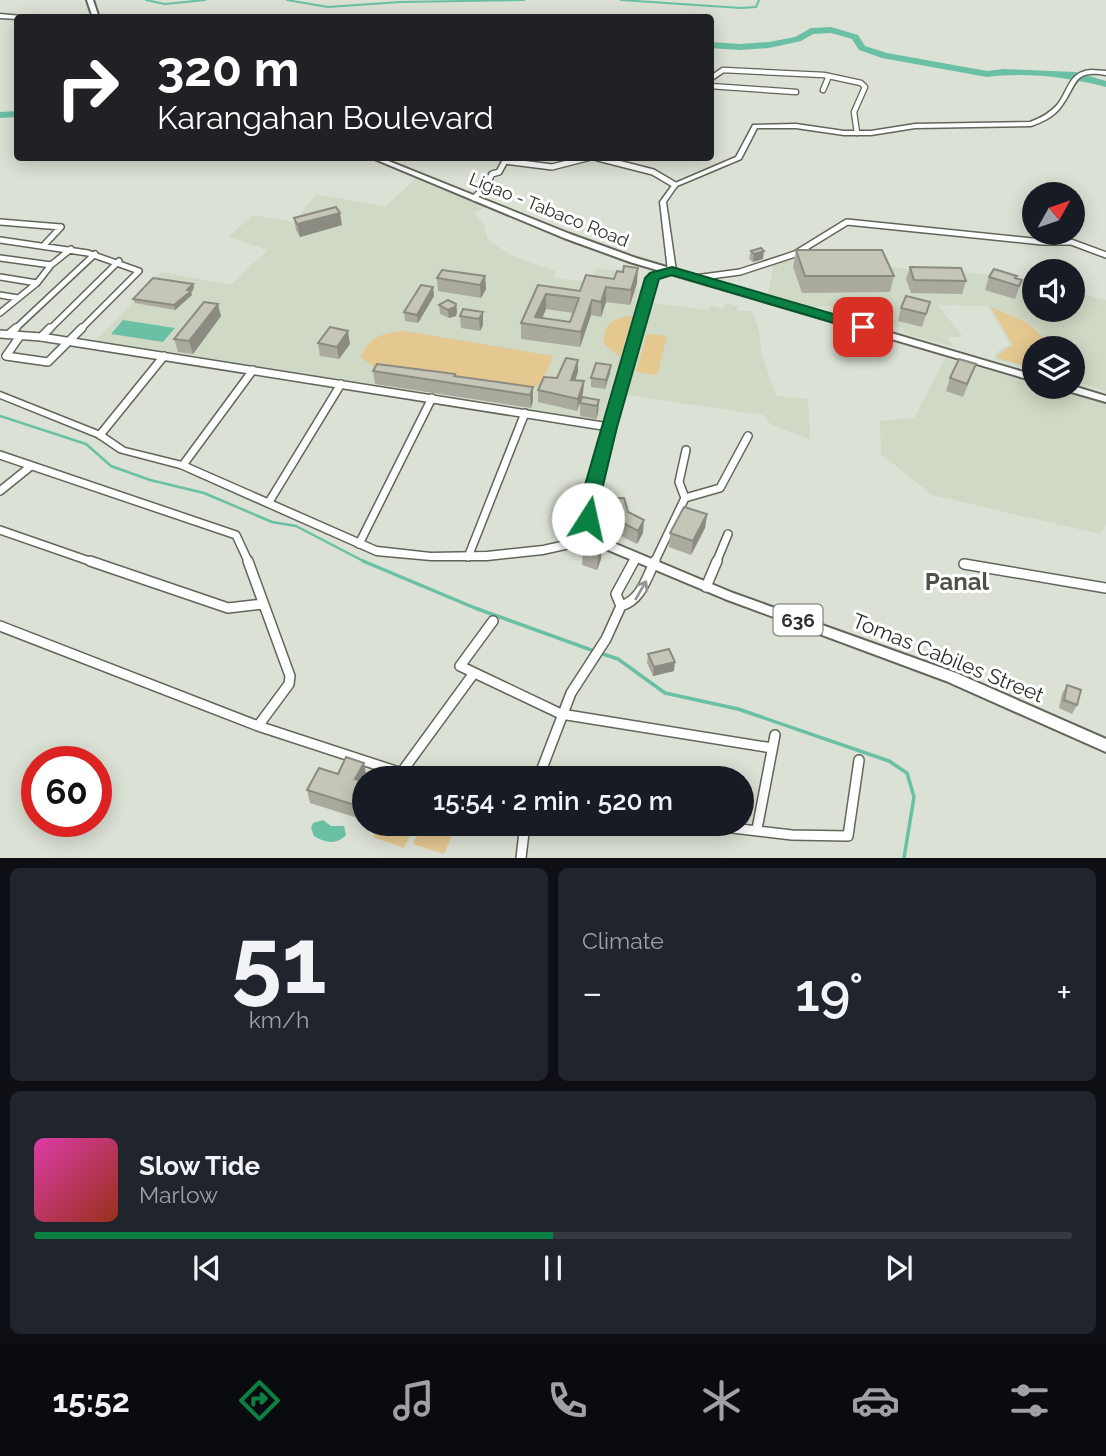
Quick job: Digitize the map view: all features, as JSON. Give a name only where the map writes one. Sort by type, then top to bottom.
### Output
[{"type":"main road","name":"Ligao - Tabaco Road","points":[[384,161],[633,260],[1022,374]]},
{"type":"main road","name":"Ligao - Tabaco Road","points":[[633,260],[652,278]]},
{"type":"main road","points":[[597,538],[589,525],[589,507],[609,427],[652,278],[672,271]]},
{"type":"main road","points":[[1085,393],[1106,399]]},
{"type":"main road","name":"Tomas Cabiles Street","points":[[597,538],[636,558],[706,587],[951,677],[1106,746]]},
{"type":"street","points":[[714,76],[723,70],[829,76],[865,86],[854,112],[857,133]]},
{"type":"street","points":[[672,271],[663,202],[675,185],[739,158],[753,128],[758,125],[857,133],[915,126],[1031,124],[1048,118],[1057,110],[1076,79],[1084,73],[1106,73]]},
{"type":"street","points":[[823,90],[829,76]]},
{"type":"street","points":[[714,86],[796,92]]},
{"type":"street","points":[[474,198],[485,187],[492,174],[499,172],[505,161],[552,167],[575,161]]},
{"type":"street","points":[[614,161],[653,173],[675,185]]},
{"type":"street","points":[[0,222],[61,227],[46,244]]},
{"type":"street","points":[[694,278],[740,272],[785,258],[814,245],[847,222],[1042,242],[1071,242],[1106,255]]},
{"type":"street","points":[[0,240],[46,244],[95,254],[139,271],[48,362],[9,358],[7,352],[20,336]]},
{"type":"street","points":[[0,313],[37,283],[51,265],[71,249]]},
{"type":"street","points":[[9,334],[95,254]]},
{"type":"street","points":[[0,258],[51,265]]},
{"type":"street","points":[[41,337],[118,261]]},
{"type":"street","points":[[0,277],[37,283]]},
{"type":"street","points":[[0,295],[18,298]]},
{"type":"street","points":[[0,334],[41,337],[609,427]]},
{"type":"street","points":[[100,435],[164,356]]},
{"type":"street","points":[[183,465],[253,370]]},
{"type":"street","points":[[269,502],[341,384]]},
{"type":"street","points":[[0,395],[100,435],[121,450],[183,465],[376,551],[402,555],[468,557],[569,545],[597,538]]},
{"type":"street","points":[[359,544],[432,398]]},
{"type":"street","points":[[468,557],[526,413]]},
{"type":"street","points":[[685,498],[720,488],[748,436]]},
{"type":"street","points":[[621,606],[634,602],[685,498],[679,482],[686,450]]},
{"type":"street","points":[[0,455],[236,535],[290,676],[289,684],[258,726]]},
{"type":"street","points":[[0,491],[31,466]]},
{"type":"street","points":[[0,530],[228,608],[263,604]]},
{"type":"street","points":[[706,587],[728,534]]},
{"type":"street","points":[[543,766],[571,693],[606,639],[621,606],[616,594],[636,558]]},
{"type":"street","points":[[964,564],[1106,587]]},
{"type":"street","points":[[493,621],[460,666],[561,714],[772,748]]},
{"type":"street","points":[[2,630],[258,726],[380,766]]},
{"type":"street","points":[[406,766],[474,673]]},
{"type":"street","points":[[757,829],[775,735]]},
{"type":"street","points":[[754,829],[769,834],[804,837],[848,836],[859,760]]},
{"type":"street","points":[[521,858],[524,836]]},
{"type":"shaded area","points":[[415,179],[485,207],[474,213],[484,225],[487,238],[510,255],[555,271],[554,278],[590,282],[597,268],[613,270],[622,274],[619,286],[641,289],[601,422],[95,341],[162,272],[230,285],[268,250],[229,237],[252,215],[294,222],[316,194],[385,207]]},
{"type":"shaded area","points":[[791,257],[796,260],[1022,279],[1022,322],[1085,322],[1085,295],[1106,300],[1106,391],[1085,385],[1085,336],[1022,336],[1022,367],[994,359],[997,352],[1010,344],[988,306],[902,304],[938,305],[963,337],[947,337],[954,347],[903,333],[904,328],[881,323],[875,304],[813,307],[768,294],[774,263]]},
{"type":"shaded area","points":[[654,303],[708,310],[710,305],[723,309],[726,303],[737,306],[738,311],[752,311],[759,331],[762,355],[776,396],[808,399],[810,439],[771,425],[763,415],[627,395]]},
{"type":"shaded area","points":[[991,307],[1027,323],[1042,336],[1022,336],[1022,365],[998,358],[1000,353],[1013,345]]},
{"type":"shaded area","points":[[633,316],[620,357],[605,345],[605,332],[614,320]]},
{"type":"shaded area","points":[[123,320],[175,328],[163,342],[111,334]]},
{"type":"shaded area","points":[[404,331],[553,356],[542,383],[532,388],[375,368],[361,357],[367,345],[377,337]]},
{"type":"shaded area","points":[[647,334],[667,336],[657,375],[636,372]]},
{"type":"shaded area","points":[[945,358],[1022,380],[1022,399],[1085,398],[1106,404],[1106,524],[1100,534],[932,495],[881,454],[880,421],[914,418]]},
{"type":"shaded area","points":[[323,820],[331,826],[344,826],[346,835],[331,842],[314,836],[311,828],[313,823]]},
{"type":"shaded area","points":[[374,836],[410,836],[404,848]]},
{"type":"shaded area","points":[[417,836],[452,836],[444,854],[413,844]]},
{"type":"building","points":[[336,207],[340,213],[297,224],[294,218]]},
{"type":"building","points":[[761,248],[764,251],[754,254],[751,251]]},
{"type":"building","points":[[796,250],[882,250],[894,276],[805,276]]},
{"type":"building","points":[[624,266],[638,268],[631,290],[606,287],[601,302],[592,300],[581,332],[521,323],[538,285],[580,291],[586,275],[614,279],[617,271],[623,272]],"holes":[[[546,294],[579,298],[570,322],[535,317]]]},
{"type":"building","points":[[910,267],[961,268],[966,281],[914,280]]},
{"type":"building","points":[[994,269],[1022,280],[1019,286],[989,277]]},
{"type":"building","points":[[442,270],[485,276],[480,285],[437,278]]},
{"type":"building","points":[[153,278],[193,284],[187,290],[191,291],[174,305],[133,299]]},
{"type":"building","points":[[421,285],[433,287],[417,315],[404,312]]},
{"type":"building","points":[[906,296],[930,302],[926,314],[901,308]]},
{"type":"building","points":[[448,300],[456,304],[455,307],[448,310],[439,305]]},
{"type":"building","points":[[204,302],[218,304],[189,341],[174,339]]},
{"type":"building","points":[[463,309],[483,312],[479,319],[460,316]]},
{"type":"building","points":[[330,327],[348,331],[337,347],[318,343]]},
{"type":"building","points":[[566,358],[578,360],[571,380],[584,381],[578,399],[538,390],[544,377],[557,378]]},
{"type":"building","points":[[959,359],[976,364],[967,384],[950,378]]},
{"type":"building","points":[[596,363],[611,365],[606,380],[591,378]]},
{"type":"building","points":[[377,364],[533,387],[530,395],[373,371]]},
{"type":"building","points":[[582,397],[599,400],[597,406],[580,403]]},
{"type":"building","points":[[608,498],[624,498],[628,512],[644,520],[638,531],[614,518]]},
{"type":"building","points":[[684,507],[707,514],[693,541],[670,533]]},
{"type":"building","points":[[589,536],[602,541],[598,552],[583,547]]},
{"type":"building","points":[[669,649],[675,662],[654,667],[648,654]]},
{"type":"building","points":[[1067,685],[1081,690],[1077,705],[1064,700]]},
{"type":"building","points":[[346,757],[364,763],[362,766],[352,766],[352,804],[307,790],[319,768],[338,774]]},
{"type":"waterway","points":[[146,0],[165,4],[205,0]]},
{"type":"waterway","points":[[287,0],[328,7],[400,2],[524,0]]},
{"type":"waterway","points":[[621,0],[741,8],[756,7],[759,0]]},
{"type":"waterway","points":[[714,45],[769,45],[798,39],[811,31],[831,30],[855,37],[862,48],[885,56],[987,74],[1004,72],[1075,75],[1106,84]]},
{"type":"waterway","points":[[0,115],[14,114]]},
{"type":"waterway","points":[[0,416],[86,444],[111,466],[150,480],[204,493],[272,522],[296,526],[364,561]]},
{"type":"waterway","points":[[364,561],[475,608],[594,651]]},
{"type":"waterway","points":[[600,653],[618,659],[665,693],[738,709],[889,761],[907,773],[914,797],[904,858]]},
{"type":"district","name":"Panal","points":[[957,582]]},
{"type":"route","points":[[588,519],[592,492],[609,427],[652,278],[672,271],[863,327]]}]
